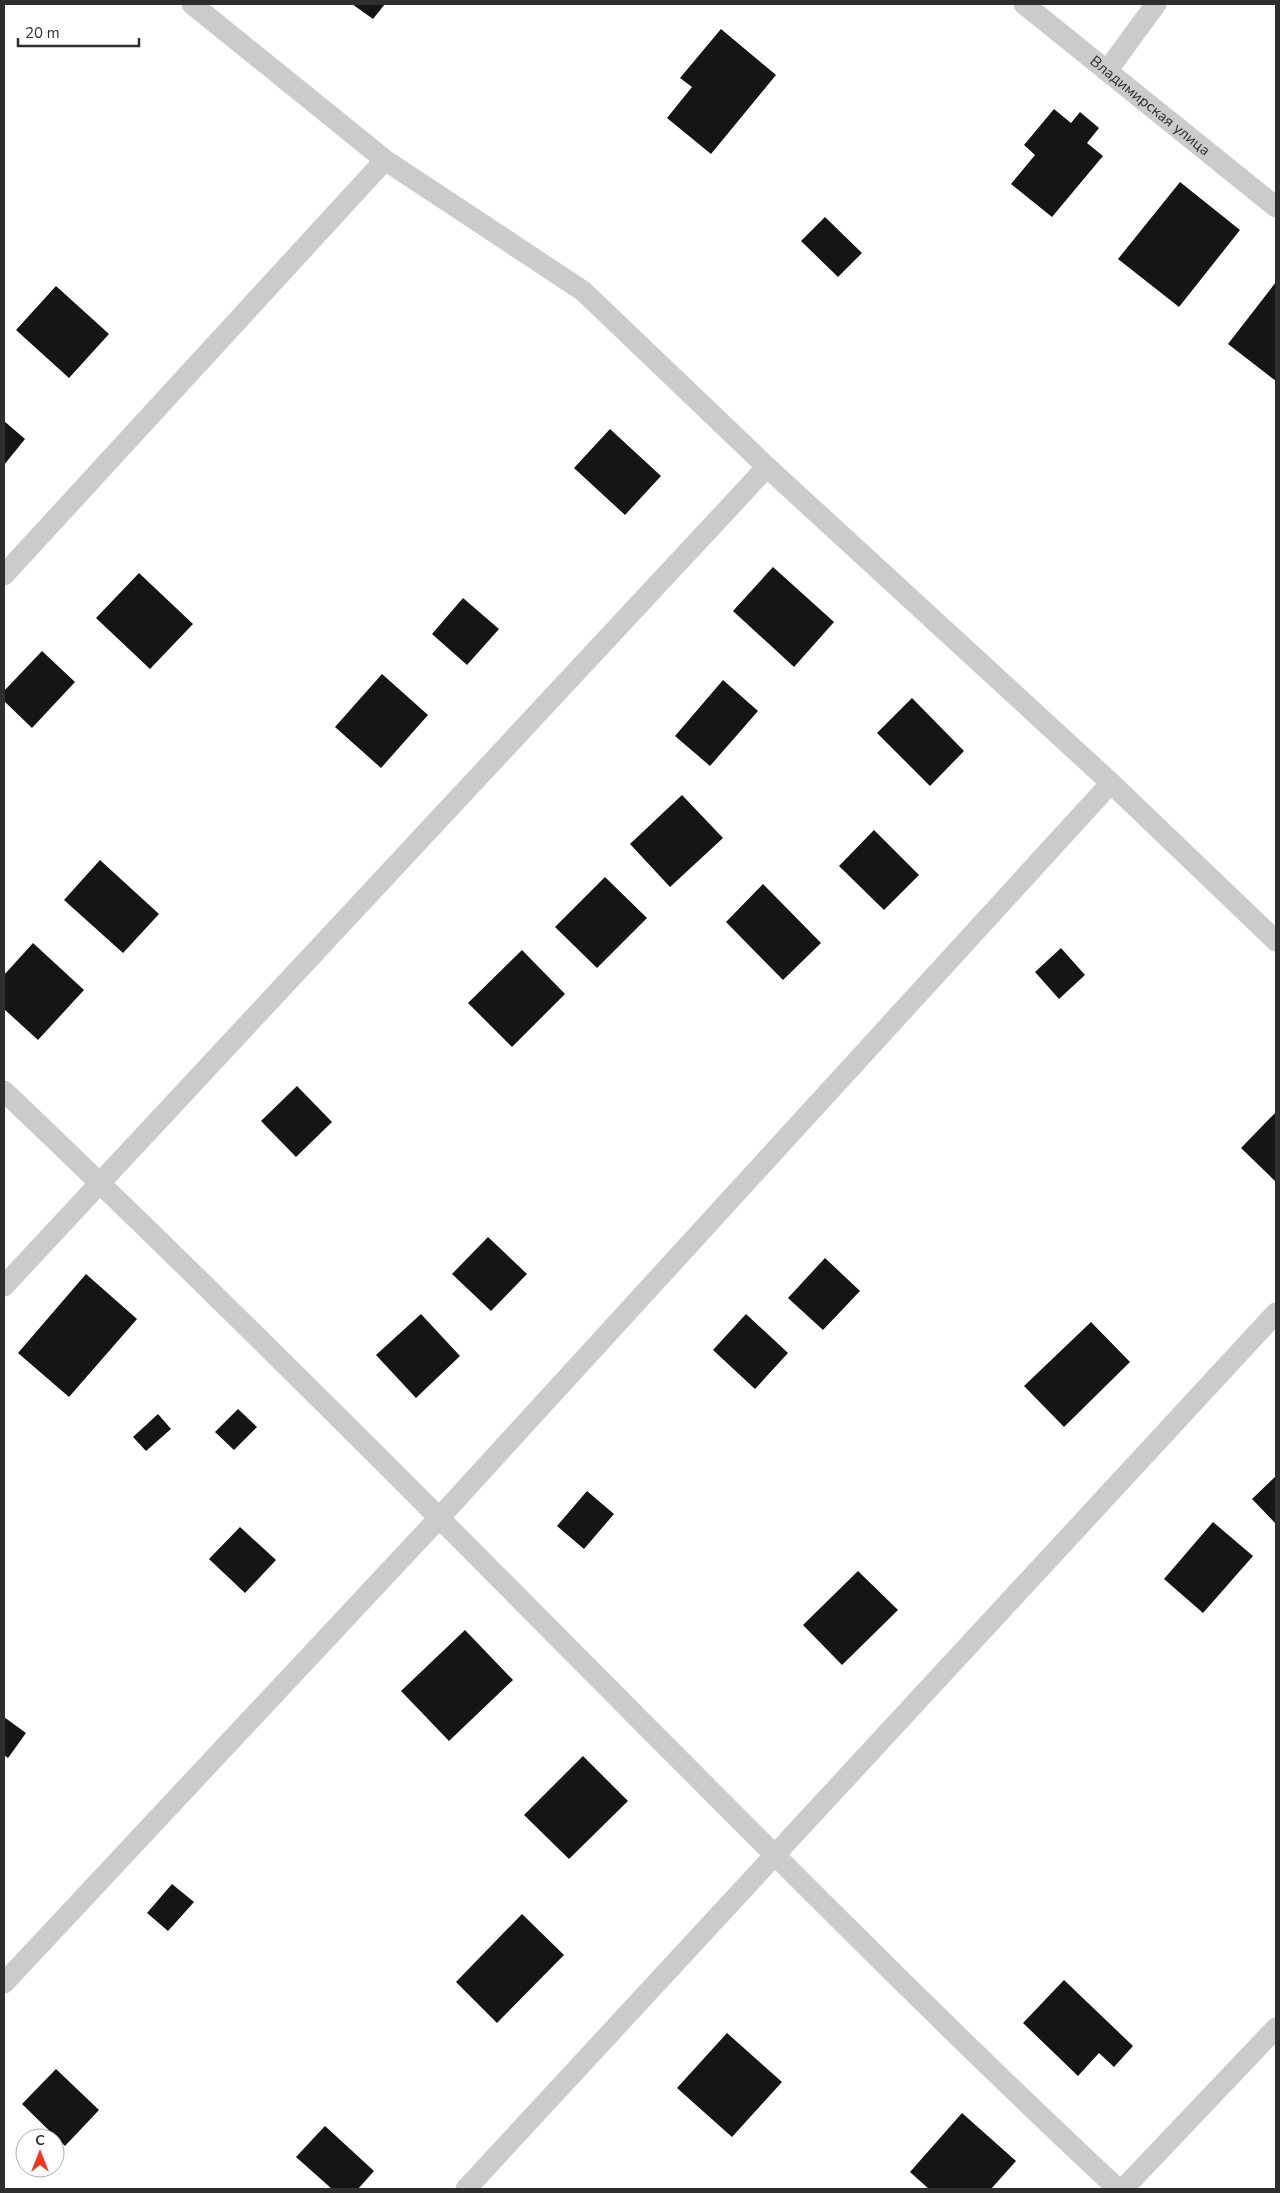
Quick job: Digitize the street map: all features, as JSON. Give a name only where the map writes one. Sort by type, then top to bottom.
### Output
[{"type":"lane","points":[[192,4],[385,160],[583,291],[767,467],[1111,782],[1276,941]]},
{"type":"lane","name":"Владимирская улица","points":[[1024,4],[1276,208]]},
{"type":"lane","points":[[1107,71],[1156,4]]},
{"type":"lane","points":[[4,575],[385,160]]},
{"type":"lane","points":[[4,1286],[767,467]]},
{"type":"lane","points":[[4,1983],[439,1518],[1111,782]]},
{"type":"lane","points":[[4,1091],[439,1518],[1008,2087],[1118,2189]]},
{"type":"lane","points":[[466,2189],[776,1856],[1276,1313]]},
{"type":"lane","points":[[1123,2189],[1276,2028]]},
{"type":"building","points":[[352,4],[385,4],[373,19]]},
{"type":"building","points":[[721,29],[776,75],[711,154],[667,118],[692,87],[680,78]]},
{"type":"building","points":[[1054,109],[1071,123],[1080,112],[1099,128],[1087,143],[1103,156],[1052,217],[1011,184],[1035,155],[1024,145]]},
{"type":"building","points":[[1180,182],[1240,230],[1179,307],[1118,259]]},
{"type":"building","points":[[825,217],[862,253],[838,277],[801,241]]},
{"type":"building","points":[[1276,282],[1276,381],[1228,344]]},
{"type":"building","points":[[56,286],[109,334],[69,378],[16,330]]},
{"type":"building","points":[[4,421],[25,439],[4,465]]},
{"type":"building","points":[[610,429],[661,476],[625,515],[574,468]]},
{"type":"building","points":[[773,567],[834,622],[794,667],[733,611]]},
{"type":"building","points":[[139,573],[193,624],[150,669],[96,618]]},
{"type":"building","points":[[463,598],[499,629],[467,665],[432,634]]},
{"type":"building","points":[[42,651],[75,682],[32,728],[4,701],[4,691]]},
{"type":"building","points":[[382,674],[428,715],[381,768],[335,727]]},
{"type":"building","points":[[723,680],[758,711],[710,766],[675,736]]},
{"type":"building","points":[[912,698],[964,751],[930,786],[877,733]]},
{"type":"building","points":[[682,795],[723,838],[670,887],[630,844]]},
{"type":"building","points":[[874,830],[919,875],[884,910],[839,866]]},
{"type":"building","points":[[100,860],[159,914],[123,953],[64,900]]},
{"type":"building","points":[[605,877],[647,918],[597,968],[555,927]]},
{"type":"building","points":[[763,884],[821,943],[783,980],[726,922]]},
{"type":"building","points":[[33,943],[84,990],[38,1040],[4,1009],[4,975]]},
{"type":"building","points":[[1061,948],[1085,975],[1059,999],[1035,972]]},
{"type":"building","points":[[522,950],[565,994],[512,1047],[468,1003]]},
{"type":"building","points":[[297,1086],[332,1122],[296,1157],[261,1121]]},
{"type":"building","points":[[1276,1112],[1276,1182],[1241,1148]]},
{"type":"building","points":[[488,1237],[527,1274],[491,1311],[452,1274]]},
{"type":"building","points":[[825,1258],[860,1291],[823,1330],[788,1298]]},
{"type":"building","points":[[86,1274],[137,1319],[69,1397],[18,1353]]},
{"type":"building","points":[[421,1314],[460,1356],[416,1398],[376,1355]]},
{"type":"building","points":[[746,1314],[788,1353],[755,1389],[713,1350]]},
{"type":"building","points":[[1091,1322],[1130,1362],[1064,1427],[1024,1386]]},
{"type":"building","points":[[238,1409],[257,1427],[234,1450],[215,1432]]},
{"type":"building","points":[[158,1414],[171,1429],[146,1451],[133,1437]]},
{"type":"building","points":[[1276,1476],[1276,1524],[1252,1499]]},
{"type":"building","points":[[587,1491],[614,1514],[584,1549],[557,1526]]},
{"type":"building","points":[[1213,1522],[1253,1556],[1203,1613],[1164,1579]]},
{"type":"building","points":[[240,1527],[276,1560],[245,1593],[209,1559]]},
{"type":"building","points":[[858,1571],[898,1610],[842,1665],[803,1625]]},
{"type":"building","points":[[465,1630],[513,1680],[449,1741],[401,1691]]},
{"type":"building","points":[[4,1717],[26,1733],[8,1758],[4,1755]]},
{"type":"building","points":[[583,1756],[628,1801],[569,1859],[524,1815]]},
{"type":"building","points":[[172,1884],[194,1902],[168,1931],[147,1913]]},
{"type":"building","points":[[522,1914],[564,1955],[497,2023],[456,1982]]},
{"type":"building","points":[[1064,1980],[1133,2046],[1114,2067],[1099,2053],[1078,2076],[1023,2023]]},
{"type":"building","points":[[727,2033],[782,2082],[732,2137],[677,2088]]},
{"type":"building","points":[[56,2069],[99,2110],[65,2146],[65,2128],[47,2128],[22,2104]]},
{"type":"building","points":[[962,2113],[1016,2161],[991,2189],[929,2189],[910,2172]]},
{"type":"building","points":[[325,2126],[374,2171],[358,2189],[332,2189],[296,2157]]}]
